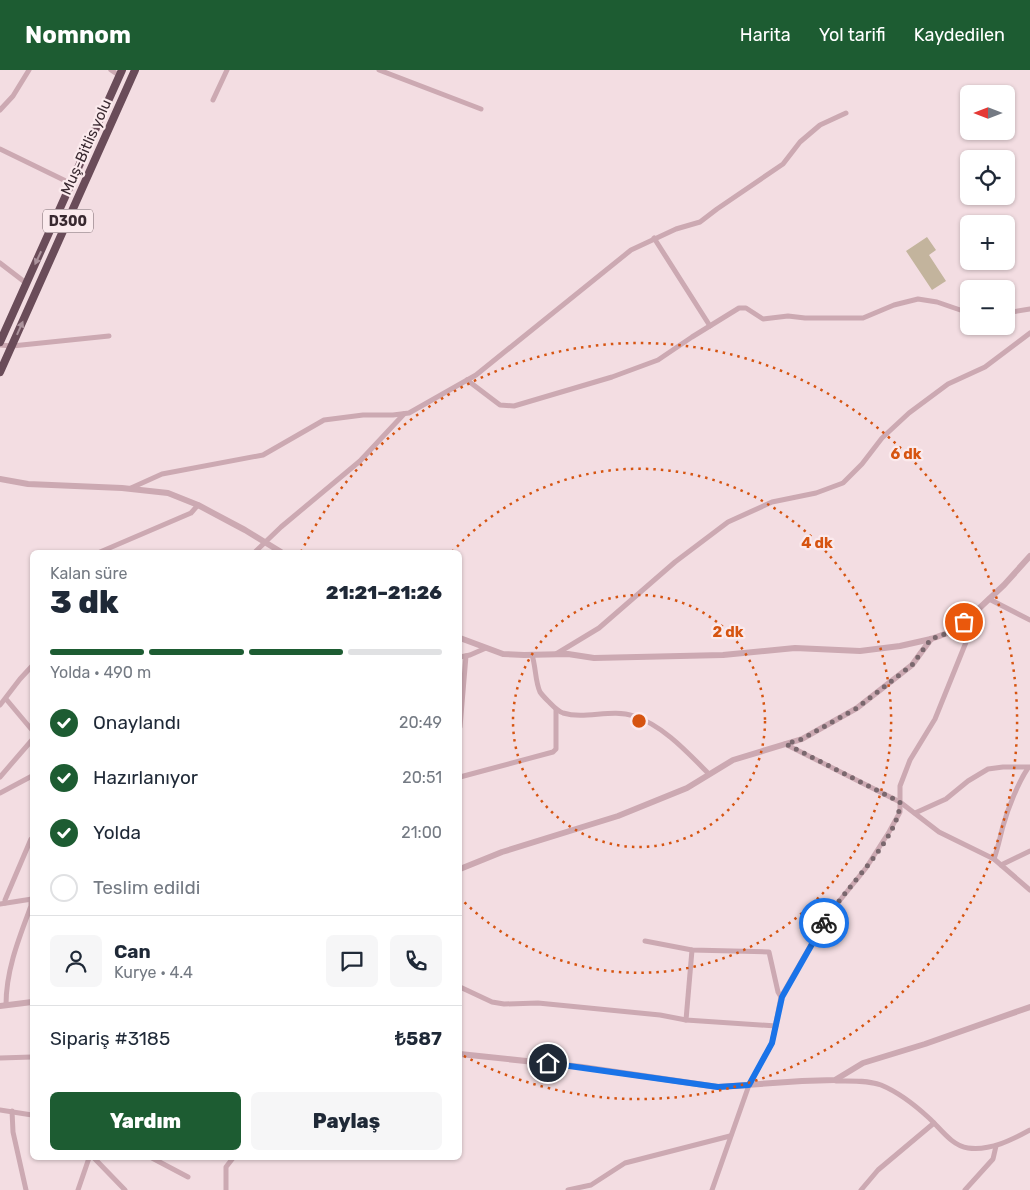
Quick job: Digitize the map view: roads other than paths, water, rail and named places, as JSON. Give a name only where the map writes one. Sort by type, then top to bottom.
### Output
[{"type":"highway","name":"Muş-Bitlis yolu","points":[[0,372],[135,70]]},
{"type":"highway","name":"Muş-Bitlis yolu","points":[[0,344],[121,73]]},
{"type":"street","points":[[0,110],[13,96],[28,72],[22,70]]},
{"type":"street","points":[[111,70],[121,73]]},
{"type":"street","points":[[213,100],[227,70]]},
{"type":"street","points":[[379,70],[481,109]]},
{"type":"street","points":[[131,489],[162,474],[263,455],[324,420],[363,415],[409,413],[476,375],[631,250],[676,229],[700,222],[783,164],[800,142],[820,125],[846,113]]},
{"type":"street","points":[[0,150],[72,184]]},
{"type":"street","points":[[654,238],[710,326]]},
{"type":"street","points":[[0,263],[26,283]]},
{"type":"street","points":[[467,380],[500,405],[514,406],[658,360],[739,308],[746,308],[763,319],[788,316],[805,318],[863,318],[894,305],[918,299],[937,302],[960,309]]},
{"type":"street","points":[[1015,312],[1030,309]]},
{"type":"street","points":[[555,654],[599,628],[676,562],[728,522],[772,502],[816,493],[843,483],[862,464],[882,438],[909,413],[948,384],[985,367],[1030,334]]},
{"type":"street","points":[[0,344],[12,346],[108,336]]},
{"type":"street","points":[[257,550],[360,461],[405,414]]},
{"type":"street","points":[[0,479],[28,484],[131,489],[168,493],[198,506],[278,550]]},
{"type":"street","points":[[105,550],[191,513],[198,506]]},
{"type":"street","points":[[462,639],[503,654],[568,654],[594,658],[723,655],[795,648],[860,651],[900,646],[931,639],[956,630],[990,599],[1030,556]]},
{"type":"street","points":[[990,599],[1030,620]]},
{"type":"street","points":[[712,1190],[749,1085],[772,1043],[782,997],[828,915],[866,868],[890,832],[900,812],[900,786],[910,760],[935,719],[979,609]]},
{"type":"street","points":[[462,868],[502,852],[618,816],[687,788],[732,760],[802,739],[857,708],[912,665],[931,639]]},
{"type":"street","points":[[462,680],[463,656],[486,648]]},
{"type":"street","points":[[532,655],[541,694],[556,709],[562,712],[579,714],[618,712],[646,720],[690,755],[709,774]]},
{"type":"street","points":[[0,704],[30,668]]},
{"type":"street","points":[[6,698],[30,728]]},
{"type":"street","points":[[462,776],[553,752],[556,749],[556,709]]},
{"type":"street","points":[[1,774],[30,742]]},
{"type":"street","points":[[786,744],[900,802],[939,832],[994,859],[1030,890]]},
{"type":"street","points":[[915,813],[946,799],[968,781],[988,769],[1003,767],[1029,768]]},
{"type":"street","points":[[994,859],[1022,776],[1029,768]]},
{"type":"street","points":[[0,793],[30,777]]},
{"type":"street","points":[[3,903],[30,840]]},
{"type":"street","points":[[1001,865],[1030,851]]},
{"type":"street","points":[[3,903],[30,899]]},
{"type":"street","points":[[30,909],[12,962],[3,1005],[30,1002]]},
{"type":"street","points":[[645,941],[692,950],[769,952],[778,992],[782,997]]},
{"type":"street","points":[[686,1020],[692,950]]},
{"type":"street","points":[[462,988],[492,1002],[504,1004],[538,1003],[660,1014],[686,1020],[776,1026]]},
{"type":"street","points":[[835,1080],[863,1063],[925,1044],[1030,1007]]},
{"type":"street","points":[[462,1054],[582,1067],[718,1087],[835,1080],[861,1081],[881,1085],[904,1098],[954,1142],[967,1148],[996,1146],[1030,1130]]},
{"type":"street","points":[[0,1058],[30,1057]]},
{"type":"street","points":[[0,1110],[30,1115]]},
{"type":"street","points":[[12,1111],[13,1132],[26,1190],[22,1190]]},
{"type":"street","points":[[860,1190],[878,1170],[934,1123]]},
{"type":"street","points":[[568,1190],[591,1185],[625,1163],[730,1136]]},
{"type":"street","points":[[964,1190],[993,1159],[996,1146]]},
{"type":"street","points":[[78,1190],[88,1160]]},
{"type":"street","points":[[96,1160],[125,1190]]},
{"type":"street","points":[[156,1160],[188,1177]]},
{"type":"street","points":[[226,1190],[226,1167],[231,1160]]}]
